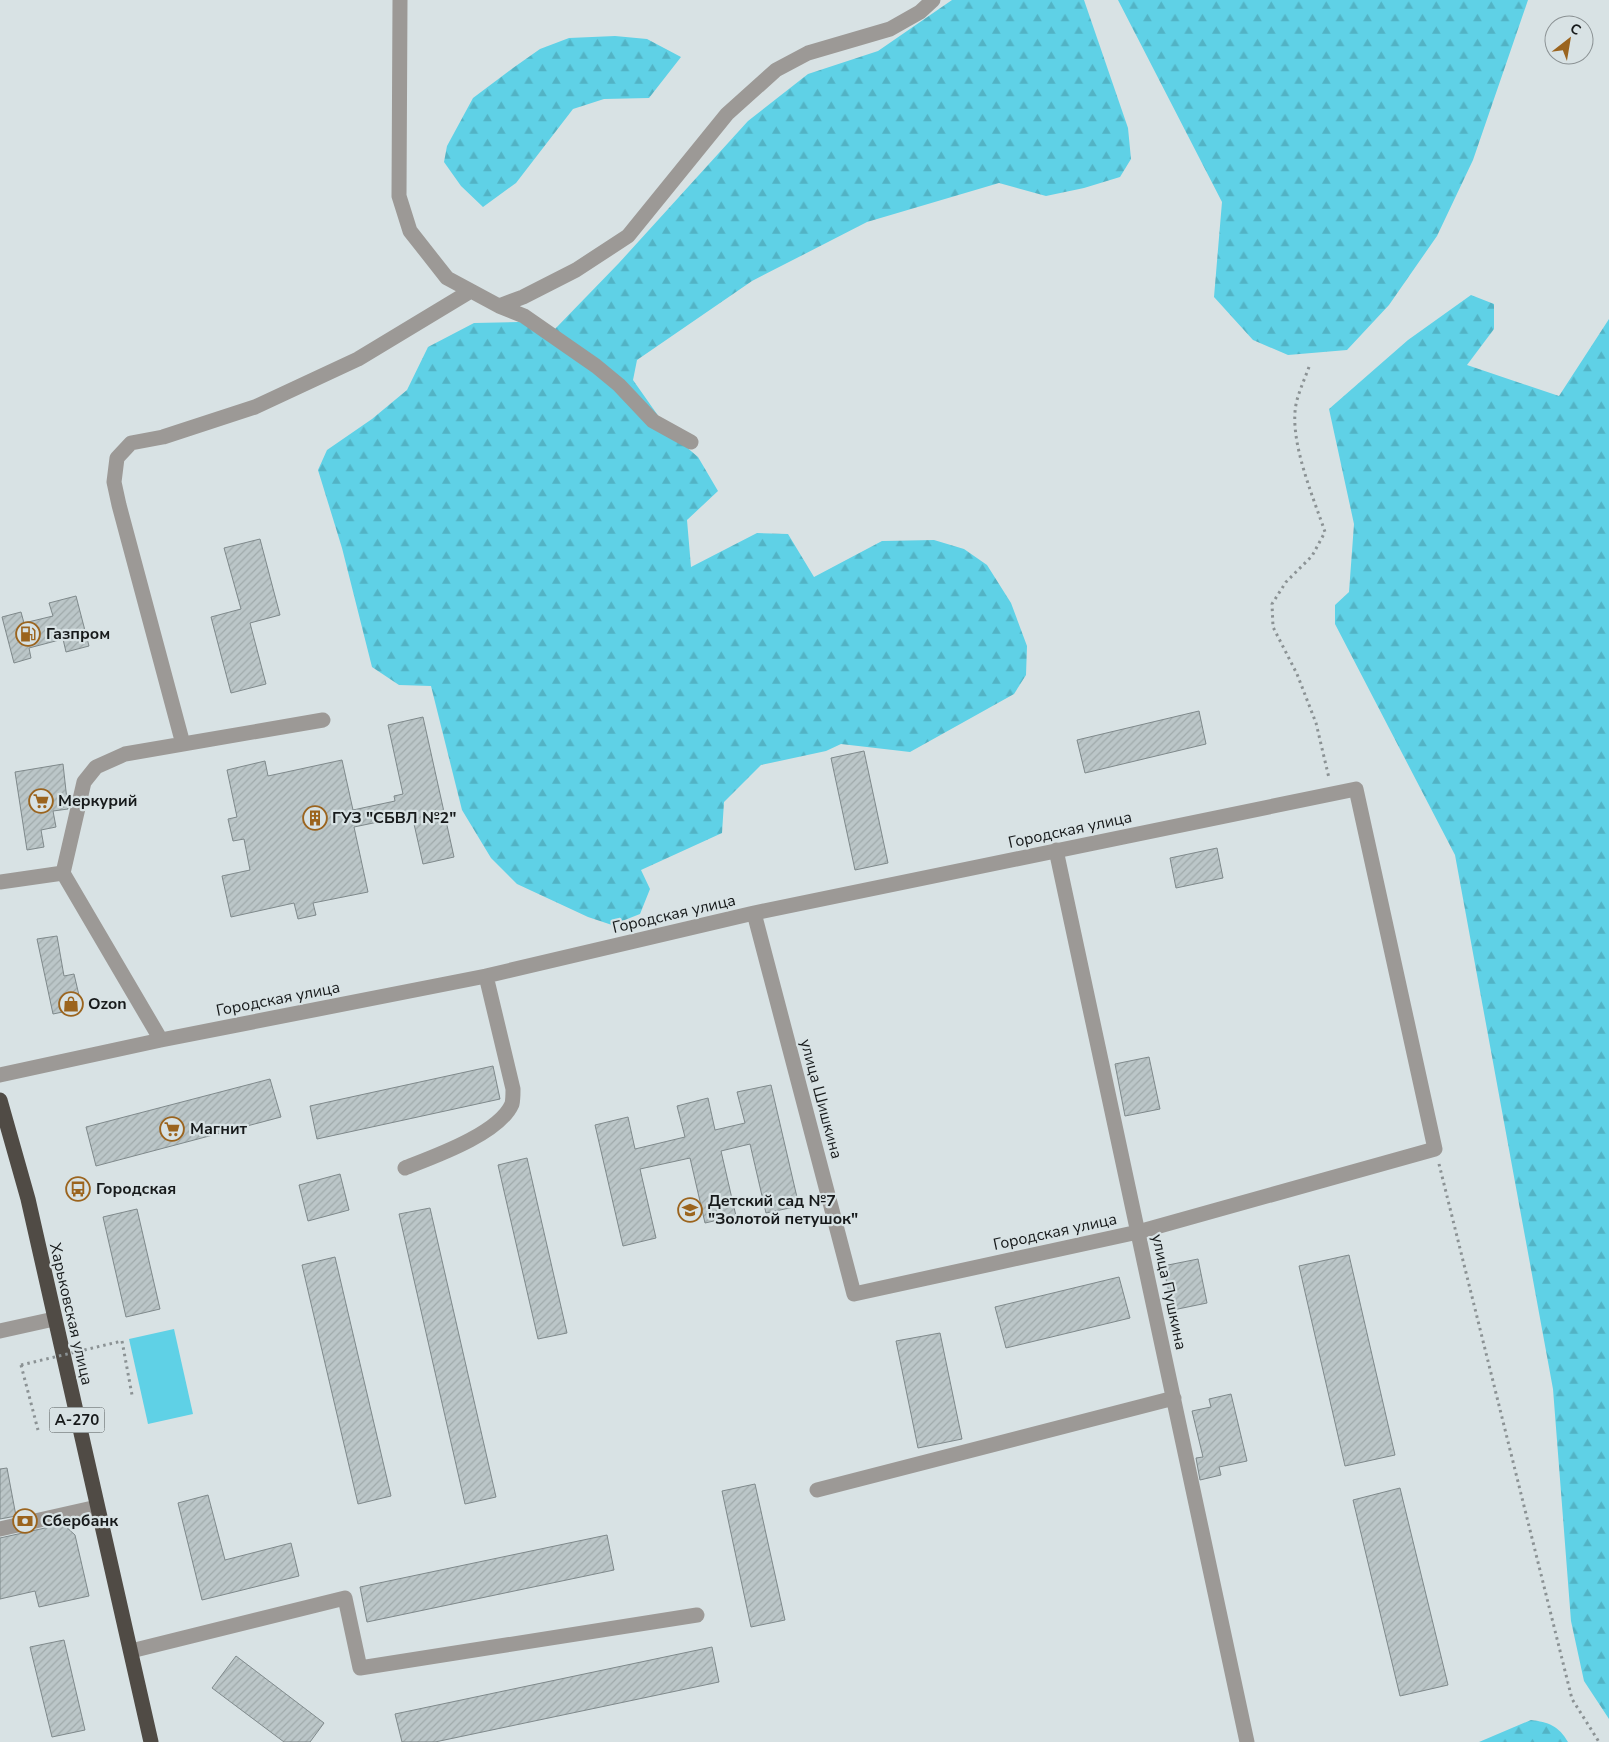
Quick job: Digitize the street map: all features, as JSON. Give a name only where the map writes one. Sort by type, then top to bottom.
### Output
[{"type":"highway","name":"Харьковская улица","points":[[0,1100],[28,1199],[151,1742]]},
{"type":"street","points":[[400,0],[399,196],[410,232],[447,278],[469,292],[524,316],[596,366],[619,385],[652,421],[691,442]]},
{"type":"street","points":[[499,306],[523,297],[576,270],[628,236],[727,114],[776,70],[808,53],[890,29],[920,12],[933,0]]},
{"type":"street","points":[[183,744],[119,505],[114,482],[117,458],[131,443],[163,437],[255,407],[341,367],[420,324],[469,292]]},
{"type":"street","points":[[161,1040],[63,873],[84,782],[96,767],[126,754],[323,720]]},
{"type":"street","name":"Городская улица","points":[[0,1075],[161,1040],[486,976],[754,913],[1356,789],[1435,1149],[1138,1232],[854,1294]]},
{"type":"street","name":"улица Пушкина","points":[[1056,850],[1248,1742]]},
{"type":"street","points":[[0,882],[63,873]]},
{"type":"street","name":"улица Шишкина","points":[[754,913],[854,1294]]},
{"type":"street","points":[[405,1168],[454,1149],[493,1126],[512,1104],[513,1089],[486,976]]},
{"type":"street","points":[[0,1331],[54,1318]]},
{"type":"street","points":[[817,1490],[1174,1398]]},
{"type":"street","points":[[0,1529],[97,1507]]},
{"type":"street","points":[[131,1652],[345,1598],[360,1668],[697,1615]]},
{"type":"path","points":[[1309,367],[1296,401],[1294,421],[1300,452],[1326,532],[1312,556],[1286,582],[1272,604],[1273,627],[1297,674],[1316,723],[1332,793]]},
{"type":"path","points":[[1435,1149],[1572,1699],[1599,1742]]},
{"type":"path","points":[[38,1430],[21,1365],[122,1341],[132,1394]]},
{"type":"green space","points":[[952,0],[1084,0],[1128,128],[1131,159],[1120,177],[1084,188],[1046,196],[999,183],[867,222],[752,281],[637,360],[633,380],[671,434],[698,457],[718,491],[687,520],[691,567],[757,533],[788,534],[814,577],[882,541],[934,540],[964,549],[987,565],[1011,603],[1027,646],[1026,675],[1014,694],[910,752],[841,744],[826,751],[761,765],[724,802],[722,833],[641,870],[650,889],[640,914],[612,925],[588,917],[517,884],[491,858],[462,810],[431,686],[399,685],[372,667],[342,548],[318,470],[327,450],[372,419],[407,390],[428,347],[474,323],[519,322],[555,329],[619,263],[748,121],[808,74],[878,51]]},
{"type":"green space","points":[[1118,0],[1528,0],[1473,160],[1437,236],[1389,305],[1347,350],[1288,355],[1253,340],[1214,297],[1222,202]]},
{"type":"green space","points":[[615,36],[647,39],[681,57],[649,98],[604,99],[573,109],[516,183],[483,207],[461,186],[444,162],[447,146],[473,98],[540,49],[569,38]]},
{"type":"green space","points":[[1471,295],[1494,304],[1494,329],[1467,365],[1559,396],[1609,319],[1609,1719],[1584,1681],[1571,1621],[1553,1389],[1455,855],[1335,624],[1335,605],[1349,592],[1354,524],[1329,409],[1408,340]]},
{"type":"green space","points":[[174,1329],[193,1414],[148,1424],[129,1339]]},
{"type":"green space","points":[[1531,1720],[1552,1726],[1561,1732],[1568,1742],[1479,1742]]},
{"type":"building","points":[[260,539],[280,615],[250,623],[266,684],[231,693],[211,617],[241,609],[224,548]]},
{"type":"building","points":[[76,596],[89,646],[66,652],[63,639],[29,648],[31,658],[14,663],[2,617],[21,612],[24,623],[53,616],[49,603]]},
{"type":"building","points":[[1199,711],[1206,744],[1085,773],[1077,740]]},
{"type":"building","name":"ГУЗ \"СБВЛ №2\"","points":[[423,717],[454,857],[423,864],[412,815],[354,827],[368,892],[313,903],[316,915],[298,919],[294,903],[231,917],[222,876],[250,870],[244,839],[233,841],[228,819],[237,817],[227,770],[265,761],[268,776],[342,760],[353,810],[395,801],[394,796],[403,794],[388,725]]},
{"type":"building","points":[[864,751],[888,863],[855,870],[831,758]]},
{"type":"building","points":[[63,764],[68,809],[53,811],[56,827],[41,830],[44,847],[27,850],[15,772]]},
{"type":"building","points":[[1217,848],[1223,878],[1176,888],[1170,858]]},
{"type":"building","points":[[57,936],[64,976],[74,974],[82,1008],[53,1014],[37,939]]},
{"type":"building","points":[[1149,1057],[1160,1109],[1125,1116],[1115,1064]]},
{"type":"building","points":[[493,1066],[500,1099],[317,1139],[310,1106]]},
{"type":"building","points":[[270,1079],[281,1117],[96,1166],[86,1127]]},
{"type":"building","points":[[771,1085],[799,1206],[766,1213],[750,1144],[721,1151],[736,1216],[705,1223],[690,1158],[640,1169],[656,1238],[623,1246],[595,1125],[628,1117],[635,1149],[685,1137],[677,1106],[708,1098],[715,1130],[745,1123],[737,1092]]},
{"type":"building","points":[[527,1158],[567,1333],[538,1339],[498,1165]]},
{"type":"building","points":[[340,1174],[349,1210],[308,1221],[299,1185]]},
{"type":"building","points":[[430,1208],[496,1497],[465,1504],[399,1214]]},
{"type":"building","points":[[137,1209],[160,1309],[126,1317],[103,1217]]},
{"type":"building","points":[[1349,1255],[1395,1455],[1345,1466],[1299,1266]]},
{"type":"building","points":[[335,1257],[391,1496],[358,1504],[302,1265]]},
{"type":"building","points":[[1198,1259],[1207,1303],[1173,1310],[1163,1266]]},
{"type":"building","points":[[1119,1277],[1130,1318],[1006,1348],[995,1307]]},
{"type":"building","points":[[940,1333],[962,1439],[918,1448],[896,1341]]},
{"type":"building","points":[[1231,1394],[1247,1461],[1219,1467],[1221,1475],[1200,1480],[1196,1458],[1203,1457],[1192,1411],[1211,1407],[1209,1399]]},
{"type":"building","points":[[7,1468],[16,1516],[0,1519],[0,1469]]},
{"type":"building","points":[[755,1484],[785,1620],[751,1627],[722,1491]]},
{"type":"building","points":[[1400,1488],[1448,1685],[1400,1696],[1353,1500]]},
{"type":"building","points":[[208,1495],[225,1560],[291,1543],[299,1576],[202,1600],[178,1503]]},
{"type":"building","points":[[63,1524],[75,1535],[89,1596],[39,1607],[35,1591],[0,1599],[0,1538]]},
{"type":"building","points":[[607,1535],[614,1570],[367,1622],[360,1587]]},
{"type":"building","points":[[64,1640],[85,1730],[52,1737],[30,1647]]},
{"type":"building","points":[[712,1647],[719,1682],[435,1742],[402,1742],[395,1714]]},
{"type":"building","points":[[236,1656],[324,1723],[310,1742],[284,1742],[212,1688]]},
{"type":"place","name":"Газпром","points":[[28,634]]},
{"type":"place","name":"Меркурий","points":[[41,801]]},
{"type":"place","name":"ГУЗ \"СБВЛ №2\"","points":[[315,818]]},
{"type":"place","name":"Ozon","points":[[71,1004]]},
{"type":"place","name":"Магнит","points":[[172,1129]]},
{"type":"place","name":"Городская","points":[[78,1189]]},
{"type":"place","name":"Детский сад №7 \"Золотой петушок\"","points":[[690,1210]]},
{"type":"place","name":"Сбербанк","points":[[25,1521]]}]
